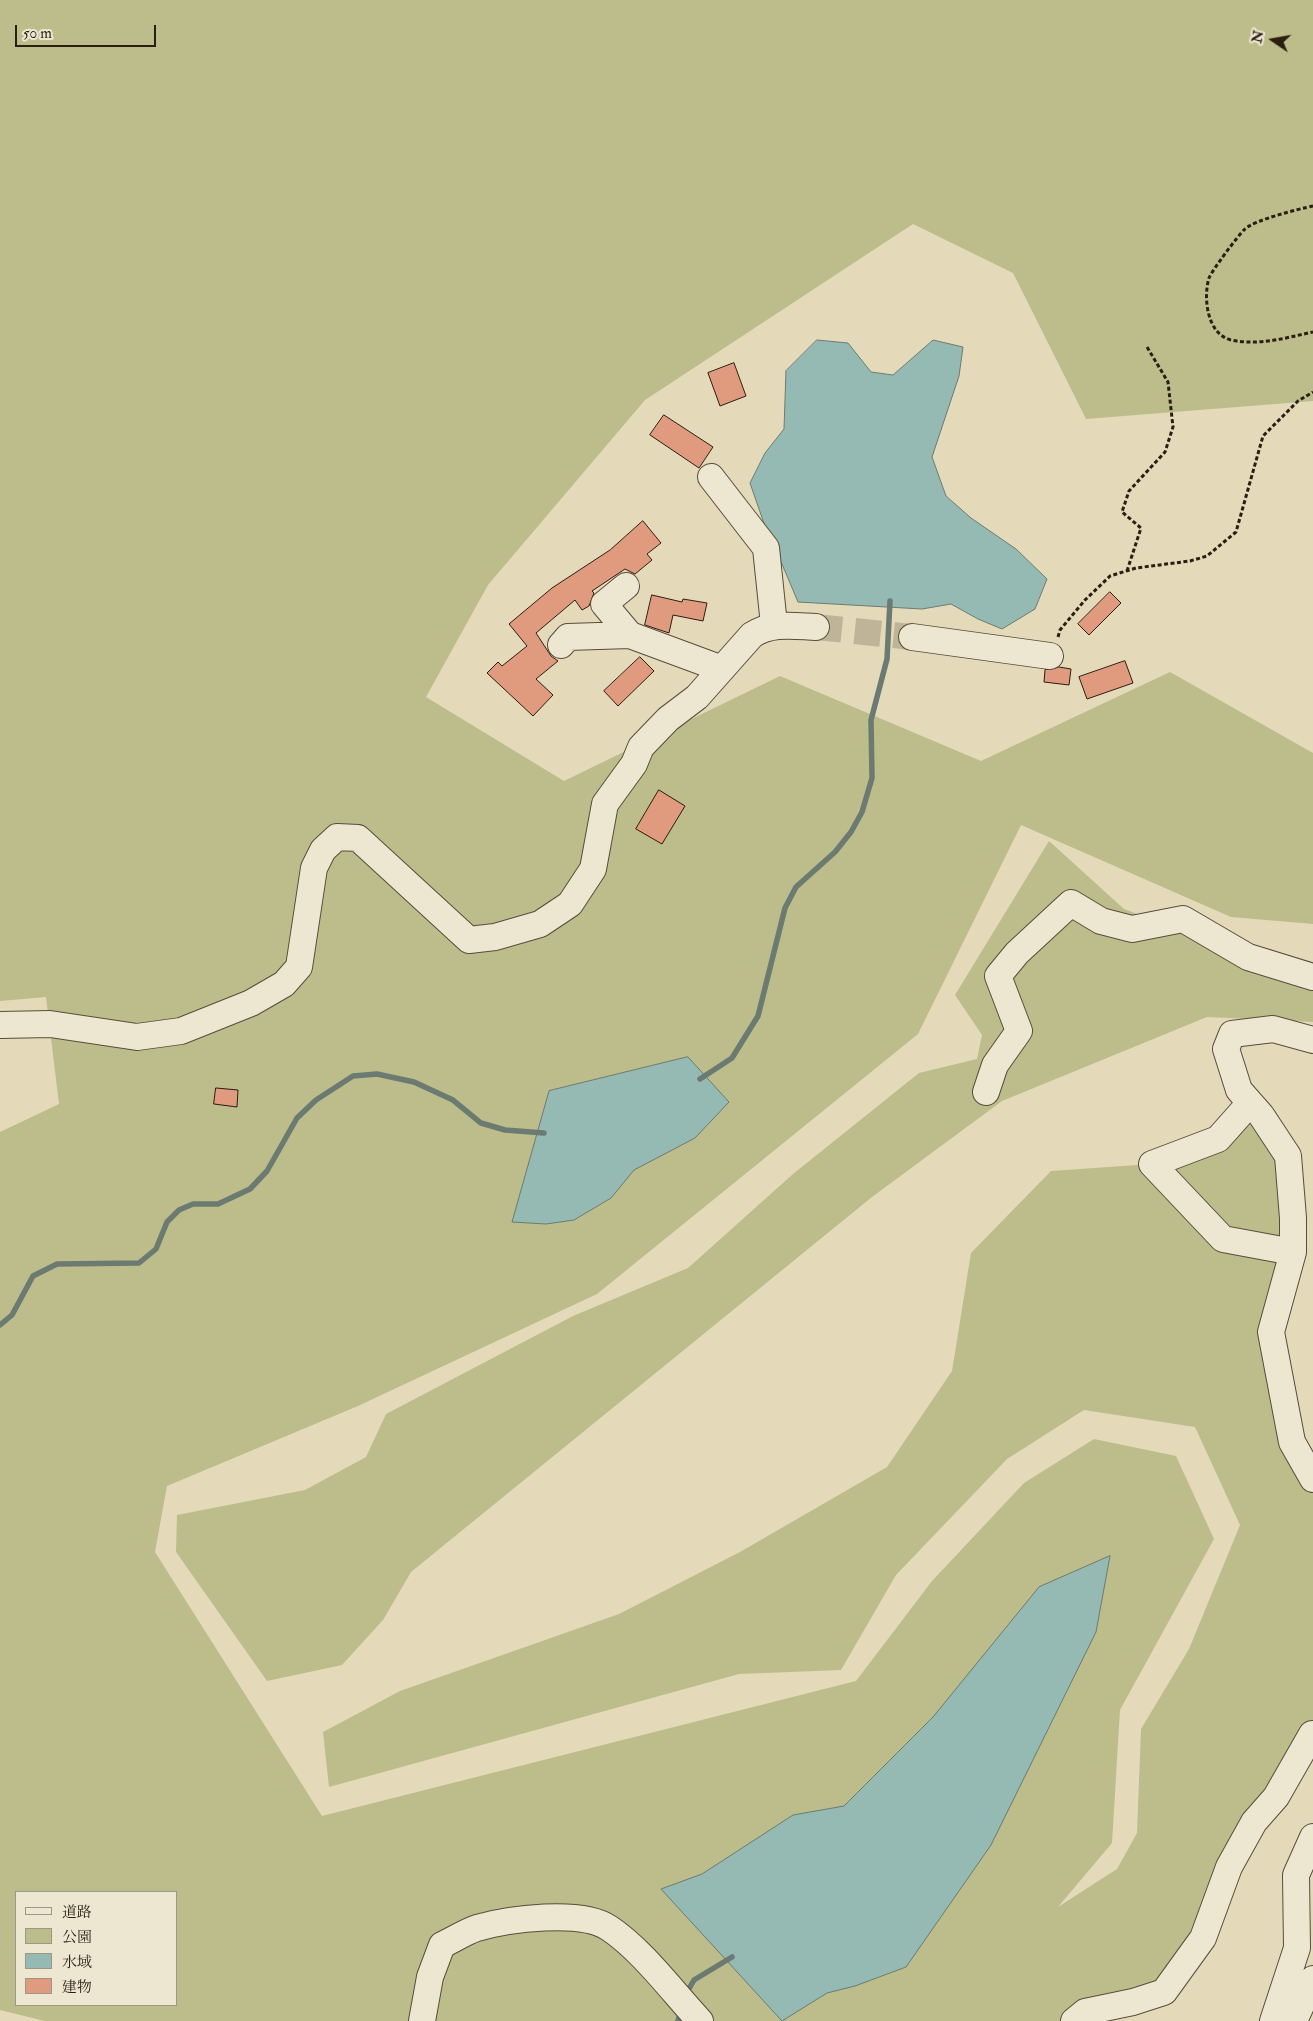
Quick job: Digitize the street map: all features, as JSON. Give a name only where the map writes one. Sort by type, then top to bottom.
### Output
[{"type":"street","points":[[711,476],[766,548],[774,625]]},
{"type":"street","points":[[626,586],[604,604],[630,635]]},
{"type":"street","points":[[0,1025],[50,1024],[137,1037],[181,1031],[251,1003],[284,984],[299,967],[314,868],[323,850],[337,837],[358,838],[469,940],[495,937],[540,924],[570,904],[594,869],[605,804],[634,764],[641,747],[668,719],[697,698],[752,635],[762,628],[774,625],[816,627]]},
{"type":"street","points":[[561,645],[568,637],[630,635],[722,669]]},
{"type":"street","points":[[912,637],[1050,656]]},
{"type":"street","points":[[986,1092],[995,1065],[1019,1031],[998,976],[1017,953],[1071,903],[1101,921],[1132,929],[1183,919],[1248,957],[1313,977]]},
{"type":"street","points":[[1313,1040],[1273,1029],[1232,1034],[1226,1049],[1239,1090],[1288,1156],[1293,1218],[1293,1252],[1271,1332],[1292,1442],[1313,1479]]},
{"type":"street","points":[[1250,1103],[1218,1139],[1152,1164],[1223,1239],[1293,1252]]},
{"type":"street","points":[[1074,2021],[1085,2012],[1133,2002],[1164,1992],[1203,1938],[1229,1867],[1254,1822],[1276,1797],[1313,1739]]},
{"type":"street","points":[[1273,2021],[1296,1948],[1296,1875],[1313,1837]]},
{"type":"street","points":[[422,2021],[430,1978],[442,1945],[476,1928],[548,1916],[581,1920],[607,1926],[627,1942],[700,2021]]},
{"type":"street","points":[[1294,2021],[1313,1979]]},
{"type":"path","points":[[1313,206],[1292,210],[1245,228],[1209,277],[1207,307],[1213,328],[1228,340],[1259,343],[1313,332]]},
{"type":"path","points":[[1126,572],[1141,528],[1122,512],[1129,491],[1165,452],[1173,427],[1168,382],[1147,347]]},
{"type":"path","points":[[1050,656],[1060,630],[1085,600],[1110,576],[1190,562],[1207,556],[1236,532],[1263,436],[1298,401],[1313,392]]},
{"type":"green space","points":[[0,0],[1313,0],[1313,401],[1086,419],[1013,273],[913,224],[645,400],[488,585],[426,697],[564,781],[780,676],[981,761],[1170,672],[1313,753],[1313,924],[1231,917],[1021,825],[918,1034],[597,1294],[358,1406],[167,1486],[155,1552],[322,1816],[856,1681],[932,1581],[1024,1483],[1094,1439],[1176,1456],[1214,1539],[1120,1710],[1112,1843],[1058,1907],[1117,1869],[1137,1833],[1141,1729],[1189,1649],[1240,1525],[1195,1427],[1084,1410],[1007,1459],[896,1575],[841,1670],[739,1674],[329,1787],[323,1732],[400,1691],[619,1614],[740,1552],[887,1467],[952,1371],[971,1253],[1051,1171],[1152,1164],[1218,1139],[1250,1103],[1288,1156],[1271,1332],[1313,1479],[1313,1732],[1164,1992],[1079,2021],[45,2021],[0,2010],[0,1132],[59,1104],[46,997],[0,1001]]},
{"type":"green space","points":[[1049,841],[1124,909],[1284,969],[1313,969],[1313,1022],[1207,1017],[1002,1101],[872,1197],[411,1572],[383,1620],[342,1665],[267,1681],[176,1552],[177,1515],[305,1490],[366,1457],[386,1414],[573,1316],[688,1268],[793,1174],[919,1073],[977,1059],[982,1035],[955,995]]},
{"type":"water","points":[[817,340],[848,343],[871,372],[893,375],[933,340],[963,347],[959,376],[932,457],[946,496],[971,518],[1016,549],[1047,579],[1035,609],[1002,629],[978,619],[951,604],[922,609],[798,602],[768,535],[750,483],[765,453],[784,429],[786,371]]},
{"type":"water","points":[[688,1057],[729,1102],[695,1138],[634,1170],[611,1198],[574,1220],[546,1224],[512,1222],[549,1091]]},
{"type":"water","points":[[1110,1556],[1096,1632],[991,1845],[906,1967],[855,1986],[827,1993],[782,2021],[661,1889],[702,1874],[793,1815],[844,1806],[933,1717],[1039,1587]]},
{"type":"building","points":[[734,363],[746,396],[720,406],[708,373]]},
{"type":"building","points":[[664,415],[713,447],[699,468],[650,435]]},
{"type":"building","points":[[643,521],[661,543],[647,554],[652,560],[635,574],[625,569],[592,591],[594,593],[589,606],[582,610],[575,600],[536,633],[551,656],[558,661],[536,679],[553,695],[533,716],[487,673],[498,662],[502,666],[527,646],[509,624],[552,588],[610,550]]},
{"type":"building","points":[[1110,592],[1121,603],[1089,635],[1078,624]]},
{"type":"building","points":[[652,595],[682,602],[683,599],[707,603],[703,621],[673,615],[669,633],[645,625]]},
{"type":"building","points":[[640,657],[654,671],[618,706],[604,691]]},
{"type":"building","points":[[1125,661],[1133,683],[1087,699],[1079,677]]},
{"type":"building","points":[[1059,667],[1071,669],[1069,685],[1044,682],[1045,670]]},
{"type":"building","points":[[659,790],[685,806],[662,844],[636,829]]},
{"type":"building","points":[[216,1088],[238,1090],[237,1107],[214,1104]]},
{"type":"waterway","points":[[700,1079],[732,1058],[758,1016],[785,908],[796,887],[835,852],[851,832],[862,812],[872,778],[871,720],[887,659],[890,601]]},
{"type":"waterway","points":[[0,1325],[12,1315],[33,1276],[57,1264],[139,1263],[156,1249],[167,1222],[179,1210],[193,1204],[218,1204],[250,1189],[267,1171],[297,1118],[316,1100],[353,1076],[377,1074],[414,1082],[453,1100],[481,1123],[505,1130],[544,1133]]},
{"type":"waterway","points":[[686,1994],[694,1980],[732,1957]]},
{"type":"waterway","points":[[678,2021],[681,2010]]},
{"type":"tunnel","points":[[816,627],[912,637]]}]
